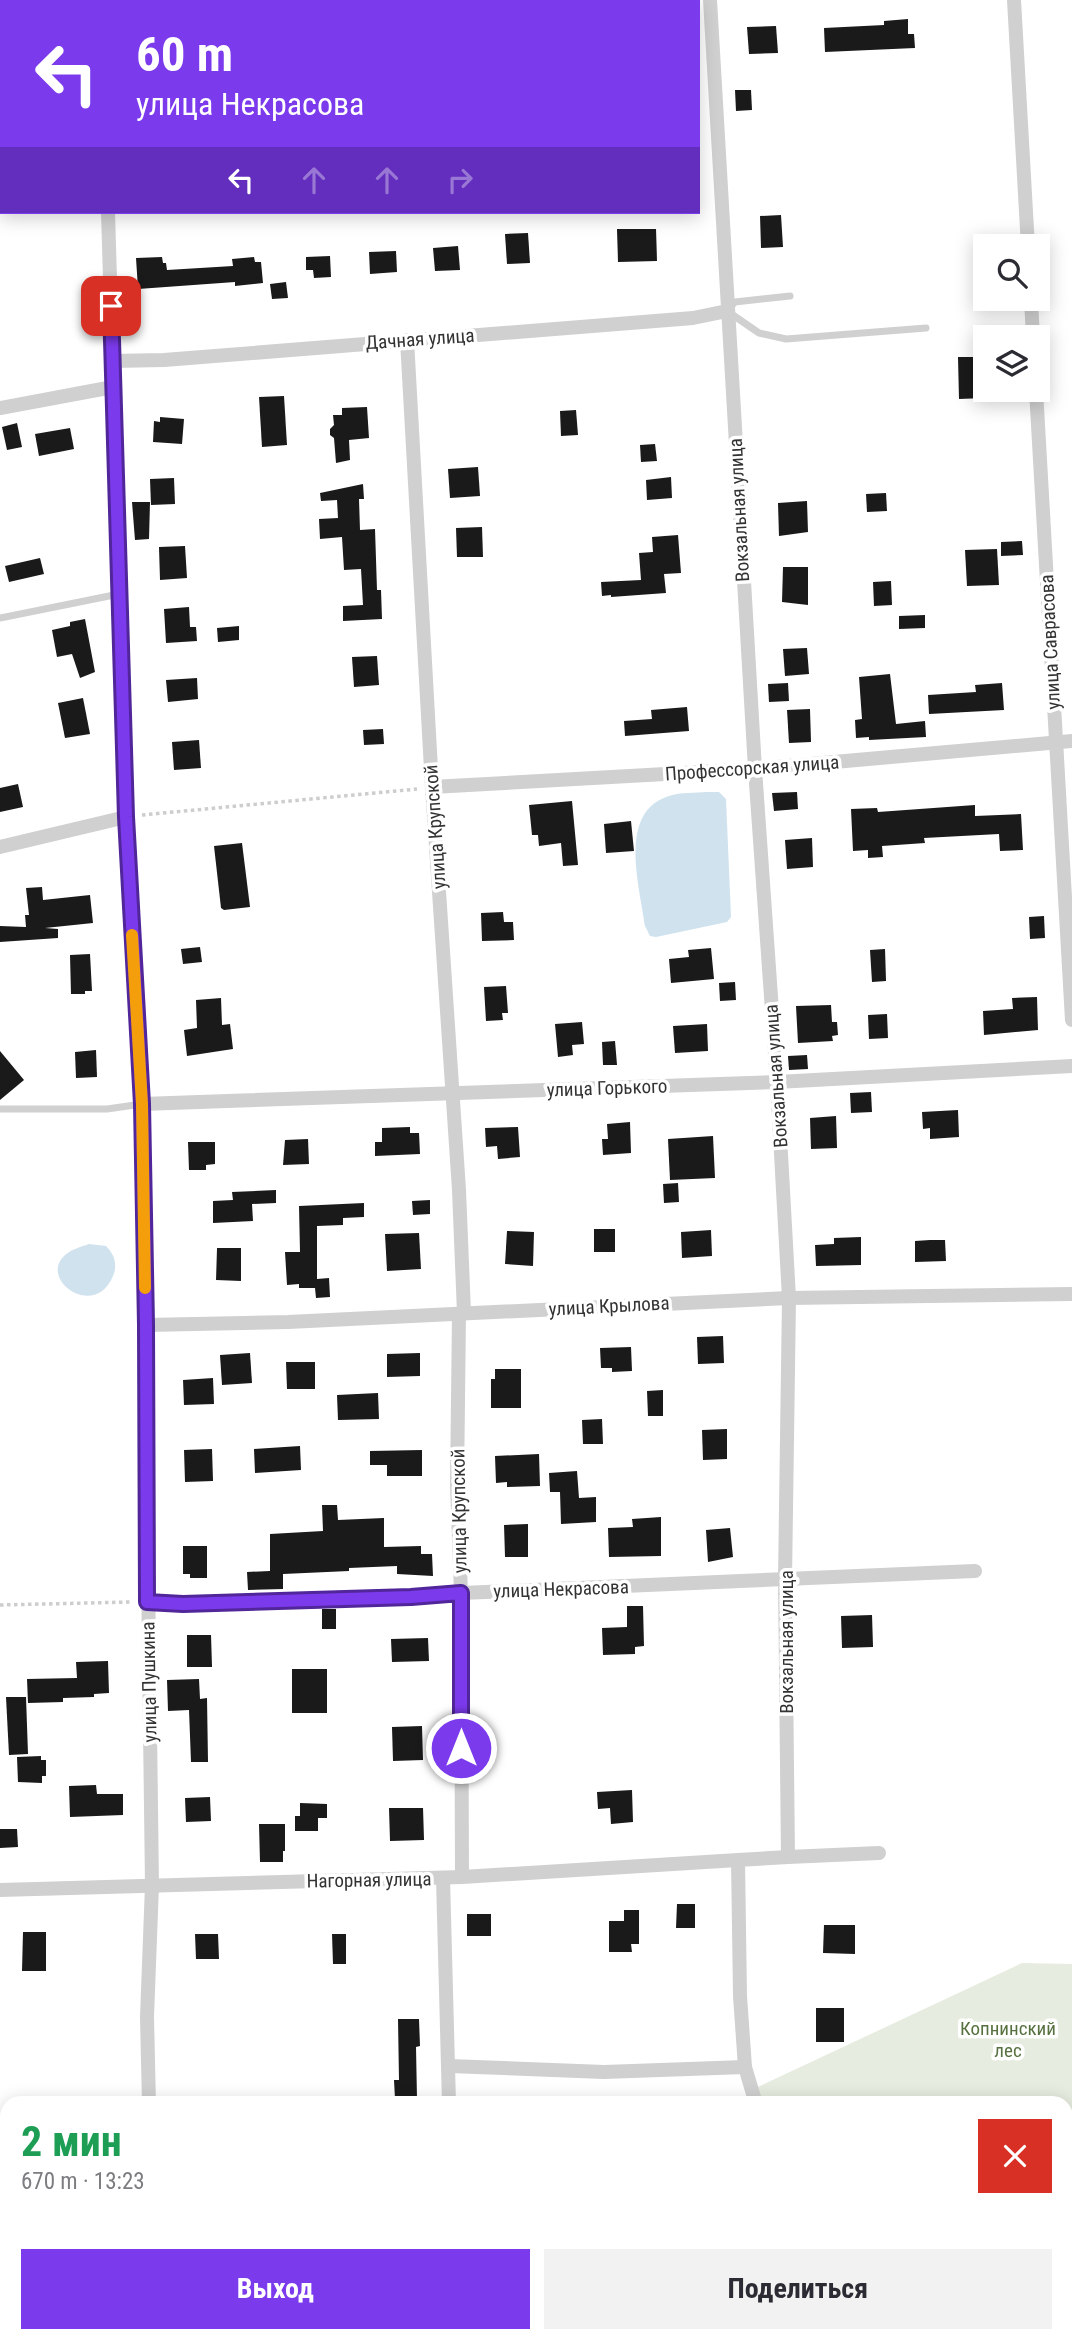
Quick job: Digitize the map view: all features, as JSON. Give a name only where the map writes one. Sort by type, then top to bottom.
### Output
[{"type":"street","name":"Вокзальная улица","points":[[710,0],[789,1298],[785,1580],[788,1857]]},
{"type":"street","points":[[1014,0],[1027,234]]},
{"type":"street","name":"улица Пушкина","points":[[108,214],[126,817],[142,1104],[152,1885],[147,2017],[149,2096]]},
{"type":"street","name":"Дачная улица","points":[[112,361],[164,360],[693,318],[727,311]]},
{"type":"street","name":"улица Крупской","points":[[407,340],[432,787],[453,1093],[461,1314],[457,1485],[461,1593],[462,1877]]},
{"type":"street","points":[[0,408],[113,387]]},
{"type":"street","name":"улица Саврасова","points":[[1037,402],[1072,1020]]},
{"type":"street","name":"Профессорская улица","points":[[432,787],[755,769],[1072,741]]},
{"type":"street","points":[[0,847],[126,817]]},
{"type":"street","name":"улица Горького","points":[[142,1104],[777,1082],[1072,1066]]},
{"type":"street","name":"улица Крылова","points":[[146,1325],[288,1322],[789,1298],[1072,1294]]},
{"type":"street","name":"улица Некрасова","points":[[147,1602],[183,1604],[411,1597],[975,1571]]},
{"type":"street","points":[[754,2096],[745,2067],[740,1996],[738,1860],[879,1853]]},
{"type":"street","name":"Нагорная улица","points":[[0,1890],[443,1878],[738,1860]]},
{"type":"street","points":[[443,1878],[449,2096]]},
{"type":"street","points":[[449,2066],[604,2072],[745,2067]]},
{"type":"lane","points":[[790,296],[734,302],[727,311],[759,333],[786,339],[926,328]]},
{"type":"lane","points":[[0,618],[119,594]]},
{"type":"lane","points":[[0,1109],[107,1109],[142,1104]]},
{"type":"path","points":[[126,817],[432,787]]},
{"type":"path","points":[[0,1605],[147,1602]]},
{"type":"green space","name":"Копнинский лес","points":[[1022,1963],[1072,1964],[1072,2096],[760,2096],[758,2087]]},
{"type":"water","points":[[719,792],[726,799],[731,917],[727,922],[650,936],[645,926],[637,872],[637,834],[643,817],[653,805],[669,796]]},
{"type":"water","points":[[89,1244],[106,1246],[113,1256],[115,1267],[105,1289],[94,1295],[83,1295],[64,1284],[58,1266],[66,1254]]},
{"type":"building","points":[[908,19],[908,34],[914,34],[915,48],[825,52],[824,28],[884,25],[884,21]]},
{"type":"building","points":[[776,26],[778,53],[749,54],[747,27]]},
{"type":"building","points":[[735,90],[751,90],[752,110],[736,111]]},
{"type":"building","points":[[781,215],[783,247],[761,248],[760,216]]},
{"type":"building","points":[[617,229],[656,229],[657,261],[618,262]]},
{"type":"building","points":[[528,233],[530,263],[507,264],[505,234]]},
{"type":"building","points":[[458,246],[460,270],[435,271],[433,248]]},
{"type":"building","points":[[396,251],[397,272],[370,274],[369,252]]},
{"type":"building","points":[[330,256],[331,277],[314,278],[313,270],[306,270],[306,257]]},
{"type":"building","points":[[162,257],[167,270],[233,266],[232,259],[254,257],[255,262],[261,262],[263,283],[235,286],[235,282],[138,289],[136,258]]},
{"type":"building","points":[[286,282],[288,298],[272,299],[270,284]]},
{"type":"building","points":[[958,357],[973,357],[973,398],[959,399]]},
{"type":"building","points":[[284,396],[287,445],[262,447],[259,397]]},
{"type":"building","points":[[367,407],[369,438],[349,440],[350,460],[336,463],[334,438],[330,435],[330,429],[334,425],[333,415],[342,415],[342,408]]},
{"type":"building","points":[[576,410],[578,435],[561,436],[560,411]]},
{"type":"building","points":[[160,417],[184,419],[182,444],[153,442],[154,421],[160,422]]},
{"type":"building","points":[[17,423],[22,447],[7,450],[2,427]]},
{"type":"building","points":[[70,428],[74,449],[39,456],[35,434]]},
{"type":"building","points":[[655,444],[657,461],[641,462],[640,445]]},
{"type":"building","points":[[478,467],[480,496],[450,498],[448,469]]},
{"type":"building","points":[[671,477],[672,498],[647,500],[646,480]]},
{"type":"building","points":[[174,478],[175,504],[151,505],[150,479]]},
{"type":"building","points":[[363,484],[364,499],[359,499],[360,530],[375,529],[377,590],[381,590],[382,619],[343,621],[343,606],[363,605],[361,569],[344,570],[342,537],[320,539],[319,519],[338,518],[337,500],[321,501],[320,493]]},
{"type":"building","points":[[886,493],[887,511],[867,512],[866,494]]},
{"type":"building","points":[[807,501],[808,532],[779,536],[778,503]]},
{"type":"building","points":[[132,502],[150,502],[149,539],[135,540]]},
{"type":"building","points":[[482,527],[483,557],[457,557],[456,528]]},
{"type":"building","points":[[678,535],[681,573],[664,574],[666,593],[602,596],[601,582],[641,580],[639,553],[653,552],[652,537]]},
{"type":"building","points":[[1022,541],[1023,555],[1001,556],[1001,542]]},
{"type":"building","points":[[185,546],[187,578],[160,580],[159,547]]},
{"type":"building","points":[[997,549],[999,585],[967,586],[965,550]]},
{"type":"building","points":[[40,558],[44,574],[9,582],[5,566]]},
{"type":"building","points":[[783,567],[808,567],[808,605],[782,602]]},
{"type":"building","points":[[891,581],[892,605],[874,606],[873,582]]},
{"type":"building","points":[[189,607],[190,627],[196,627],[197,641],[166,643],[164,609]]},
{"type":"building","points":[[925,615],[925,628],[899,629],[899,616]]},
{"type":"building","points":[[85,619],[95,672],[80,678],[72,654],[57,657],[52,630]]},
{"type":"building","points":[[239,626],[239,640],[218,642],[217,628]]},
{"type":"building","points":[[807,648],[809,674],[785,676],[783,649]]},
{"type":"building","points":[[377,656],[379,685],[354,687],[352,657]]},
{"type":"building","points":[[890,674],[896,724],[925,721],[926,737],[869,740],[869,737],[856,738],[855,720],[862,719],[859,677]]},
{"type":"building","points":[[197,678],[198,699],[168,702],[166,680]]},
{"type":"building","points":[[788,683],[789,701],[769,702],[768,684]]},
{"type":"building","points":[[1002,683],[1004,710],[929,714],[928,695],[976,692],[975,685]]},
{"type":"building","points":[[83,698],[90,734],[65,738],[58,703]]},
{"type":"building","points":[[687,707],[689,731],[625,736],[624,721],[652,719],[651,710]]},
{"type":"building","points":[[810,709],[811,742],[789,743],[787,710]]},
{"type":"building","points":[[383,729],[384,744],[364,745],[363,730]]},
{"type":"building","points":[[199,740],[201,768],[174,770],[172,742]]},
{"type":"building","points":[[18,784],[23,807],[0,812],[0,788]]},
{"type":"building","points":[[797,792],[798,809],[774,811],[772,793]]},
{"type":"building","points":[[572,801],[578,865],[563,866],[561,843],[539,846],[538,835],[532,835],[529,805]]},
{"type":"building","points":[[975,805],[975,816],[1021,814],[1023,850],[1000,851],[999,834],[924,838],[925,843],[882,846],[883,857],[868,858],[868,850],[853,851],[851,809],[877,808],[878,812]]},
{"type":"building","points":[[631,821],[634,851],[606,853],[604,824]]},
{"type":"building","points":[[812,838],[813,867],[787,869],[785,840]]},
{"type":"building","points":[[242,843],[250,907],[224,910],[221,908],[214,846]]},
{"type":"building","points":[[42,887],[43,900],[90,895],[93,923],[45,928],[58,929],[58,938],[0,942],[0,926],[26,927],[25,915],[29,915],[26,888]]},
{"type":"building","points":[[503,912],[504,922],[513,922],[514,940],[482,941],[481,913]]},
{"type":"building","points":[[1044,916],[1045,938],[1030,939],[1029,917]]},
{"type":"building","points":[[200,947],[202,962],[183,964],[181,949]]},
{"type":"building","points":[[711,948],[714,979],[671,983],[669,959],[689,957],[688,950]]},
{"type":"building","points":[[885,949],[886,981],[872,982],[870,950]]},
{"type":"building","points":[[90,954],[92,991],[71,994],[70,955]]},
{"type":"building","points":[[735,982],[736,1000],[720,1001],[719,983]]},
{"type":"building","points":[[506,986],[508,1013],[502,1013],[503,1020],[486,1021],[484,987]]},
{"type":"building","points":[[1037,997],[1038,1030],[984,1035],[983,1011],[1013,1009],[1012,998]]},
{"type":"building","points":[[221,998],[222,1025],[230,1024],[233,1049],[187,1056],[184,1030],[197,1028],[196,1000]]},
{"type":"building","points":[[831,1005],[832,1022],[837,1022],[838,1035],[832,1036],[833,1041],[798,1043],[796,1006]]},
{"type":"building","points":[[887,1014],[888,1038],[869,1039],[868,1015]]},
{"type":"building","points":[[582,1022],[584,1044],[572,1045],[573,1055],[558,1057],[555,1024]]},
{"type":"building","points":[[707,1024],[708,1051],[675,1053],[673,1026]]},
{"type":"building","points":[[615,1041],[617,1065],[603,1065],[602,1042]]},
{"type":"building","points":[[96,1050],[97,1077],[76,1078],[75,1052]]},
{"type":"building","points":[[0,1051],[24,1080],[0,1100]]},
{"type":"building","points":[[807,1055],[808,1069],[789,1070],[788,1056]]},
{"type":"building","points":[[871,1092],[872,1112],[851,1113],[850,1093]]},
{"type":"building","points":[[958,1110],[959,1137],[930,1139],[930,1128],[923,1129],[922,1112]]},
{"type":"building","points":[[836,1116],[837,1148],[811,1149],[810,1118]]},
{"type":"building","points":[[630,1122],[631,1153],[603,1155],[602,1139],[608,1139],[607,1124]]},
{"type":"building","points":[[410,1127],[410,1133],[419,1133],[420,1154],[375,1156],[375,1142],[382,1142],[382,1128]]},
{"type":"building","points":[[518,1127],[520,1157],[498,1159],[497,1146],[486,1147],[485,1128]]},
{"type":"building","points":[[713,1136],[715,1178],[670,1180],[668,1139]]},
{"type":"building","points":[[308,1139],[309,1164],[283,1165],[285,1140]]},
{"type":"building","points":[[188,1142],[215,1142],[215,1164],[206,1165],[206,1170],[189,1170]]},
{"type":"building","points":[[678,1183],[679,1202],[664,1203],[663,1184]]},
{"type":"building","points":[[276,1190],[276,1203],[252,1204],[253,1221],[213,1223],[213,1201],[233,1200],[232,1192]]},
{"type":"building","points":[[430,1200],[430,1214],[413,1215],[412,1201]]},
{"type":"building","points":[[364,1203],[364,1217],[343,1218],[343,1225],[317,1226],[317,1279],[329,1278],[330,1297],[316,1298],[315,1288],[299,1288],[299,1284],[287,1285],[285,1252],[300,1252],[299,1206]]},
{"type":"building","points":[[594,1229],[615,1229],[615,1252],[594,1252]]},
{"type":"building","points":[[711,1230],[712,1256],[682,1258],[681,1232]]},
{"type":"building","points":[[507,1231],[534,1232],[533,1266],[505,1264]]},
{"type":"building","points":[[419,1233],[421,1269],[387,1271],[385,1234]]},
{"type":"building","points":[[861,1237],[861,1265],[816,1266],[815,1245],[834,1244],[834,1238]]},
{"type":"building","points":[[945,1240],[946,1261],[915,1262],[915,1241]]},
{"type":"building","points":[[217,1248],[241,1248],[241,1281],[216,1280]]},
{"type":"building","points":[[723,1336],[724,1363],[698,1364],[697,1337]]},
{"type":"building","points":[[631,1347],[632,1371],[612,1372],[612,1368],[601,1368],[600,1348]]},
{"type":"building","points":[[250,1353],[252,1383],[222,1385],[220,1355]]},
{"type":"building","points":[[420,1353],[420,1376],[387,1377],[387,1354]]},
{"type":"building","points":[[286,1362],[315,1362],[315,1389],[287,1389]]},
{"type":"building","points":[[495,1369],[521,1369],[521,1408],[491,1408],[491,1379],[495,1379]]},
{"type":"building","points":[[213,1378],[214,1404],[184,1405],[183,1380]]},
{"type":"building","points":[[663,1390],[663,1416],[648,1416],[647,1391]]},
{"type":"building","points":[[378,1393],[379,1419],[338,1420],[337,1395]]},
{"type":"building","points":[[602,1419],[603,1444],[583,1444],[582,1420]]},
{"type":"building","points":[[727,1429],[727,1459],[703,1460],[702,1430]]},
{"type":"building","points":[[300,1446],[301,1470],[255,1473],[254,1449]]},
{"type":"building","points":[[212,1449],[213,1481],[185,1482],[184,1450]]},
{"type":"building","points":[[422,1450],[422,1476],[387,1476],[387,1465],[370,1465],[370,1451]]},
{"type":"building","points":[[539,1454],[540,1486],[507,1487],[507,1482],[496,1483],[495,1456]]},
{"type":"building","points":[[577,1471],[579,1498],[596,1497],[596,1522],[561,1524],[560,1492],[550,1492],[549,1473]]},
{"type":"building","points":[[322,1505],[337,1505],[338,1520],[384,1518],[384,1547],[421,1546],[421,1554],[432,1554],[433,1576],[397,1574],[397,1566],[349,1568],[349,1571],[283,1574],[283,1589],[248,1590],[247,1572],[270,1571],[270,1534],[323,1531]]},
{"type":"building","points":[[661,1517],[661,1556],[609,1557],[608,1528],[633,1527],[632,1519]]},
{"type":"building","points":[[528,1524],[528,1557],[505,1557],[504,1525]]},
{"type":"building","points":[[730,1528],[733,1557],[708,1562],[706,1530]]},
{"type":"building","points":[[183,1546],[207,1546],[207,1578],[190,1578],[190,1574],[183,1574]]},
{"type":"building","points":[[627,1606],[643,1606],[644,1646],[635,1647],[635,1654],[603,1655],[602,1628],[627,1627]]},
{"type":"building","points":[[322,1609],[336,1609],[336,1629],[322,1629]]},
{"type":"building","points":[[872,1615],[873,1647],[842,1648],[841,1616]]},
{"type":"building","points":[[187,1635],[211,1635],[212,1667],[187,1667]]},
{"type":"building","points":[[428,1638],[429,1661],[392,1662],[391,1639]]},
{"type":"building","points":[[108,1661],[109,1693],[94,1694],[94,1697],[63,1698],[63,1702],[28,1703],[27,1679],[77,1678],[76,1662]]},
{"type":"building","points":[[292,1669],[327,1669],[327,1713],[292,1713]]},
{"type":"building","points":[[199,1679],[200,1699],[207,1698],[208,1762],[191,1762],[189,1710],[168,1711],[167,1680]]},
{"type":"building","points":[[6,1697],[26,1697],[28,1754],[9,1755]]},
{"type":"building","points":[[422,1726],[423,1760],[393,1761],[392,1727]]},
{"type":"building","points":[[41,1756],[41,1760],[46,1760],[46,1776],[42,1776],[42,1783],[18,1782],[17,1757]]},
{"type":"building","points":[[96,1785],[97,1794],[123,1794],[123,1815],[70,1817],[69,1786]]},
{"type":"building","points":[[632,1790],[633,1822],[611,1824],[610,1808],[598,1809],[597,1792]]},
{"type":"building","points":[[210,1797],[211,1821],[186,1822],[185,1798]]},
{"type":"building","points":[[300,1803],[327,1804],[327,1818],[318,1818],[318,1831],[295,1831],[295,1816],[300,1816]]},
{"type":"building","points":[[389,1808],[423,1808],[424,1840],[390,1841]]},
{"type":"building","points":[[259,1824],[285,1824],[283,1862],[260,1862]]},
{"type":"building","points":[[0,1829],[17,1829],[18,1847],[0,1848]]},
{"type":"building","points":[[677,1904],[695,1904],[695,1928],[676,1928]]},
{"type":"building","points":[[624,1910],[639,1910],[639,1944],[631,1944],[632,1952],[609,1952],[609,1921],[624,1921]]},
{"type":"building","points":[[467,1914],[491,1914],[491,1936],[467,1936]]},
{"type":"building","points":[[824,1925],[855,1925],[855,1954],[823,1953]]},
{"type":"building","points":[[23,1932],[46,1932],[46,1971],[22,1971]]},
{"type":"building","points":[[195,1934],[218,1934],[219,1959],[196,1959]]},
{"type":"building","points":[[332,1934],[346,1934],[346,1964],[333,1964]]},
{"type":"building","points":[[816,2008],[844,2008],[844,2042],[816,2042]]},
{"type":"building","points":[[398,2019],[419,2019],[420,2046],[416,2047],[417,2096],[395,2096],[394,2080],[399,2080]]},
{"type":"slow traffic","points":[[132,935],[142,1104],[145,1288]]},
{"type":"route","points":[[111,306],[126,817],[142,1104],[147,1602],[183,1604],[461,1593],[461,1748]]}]
